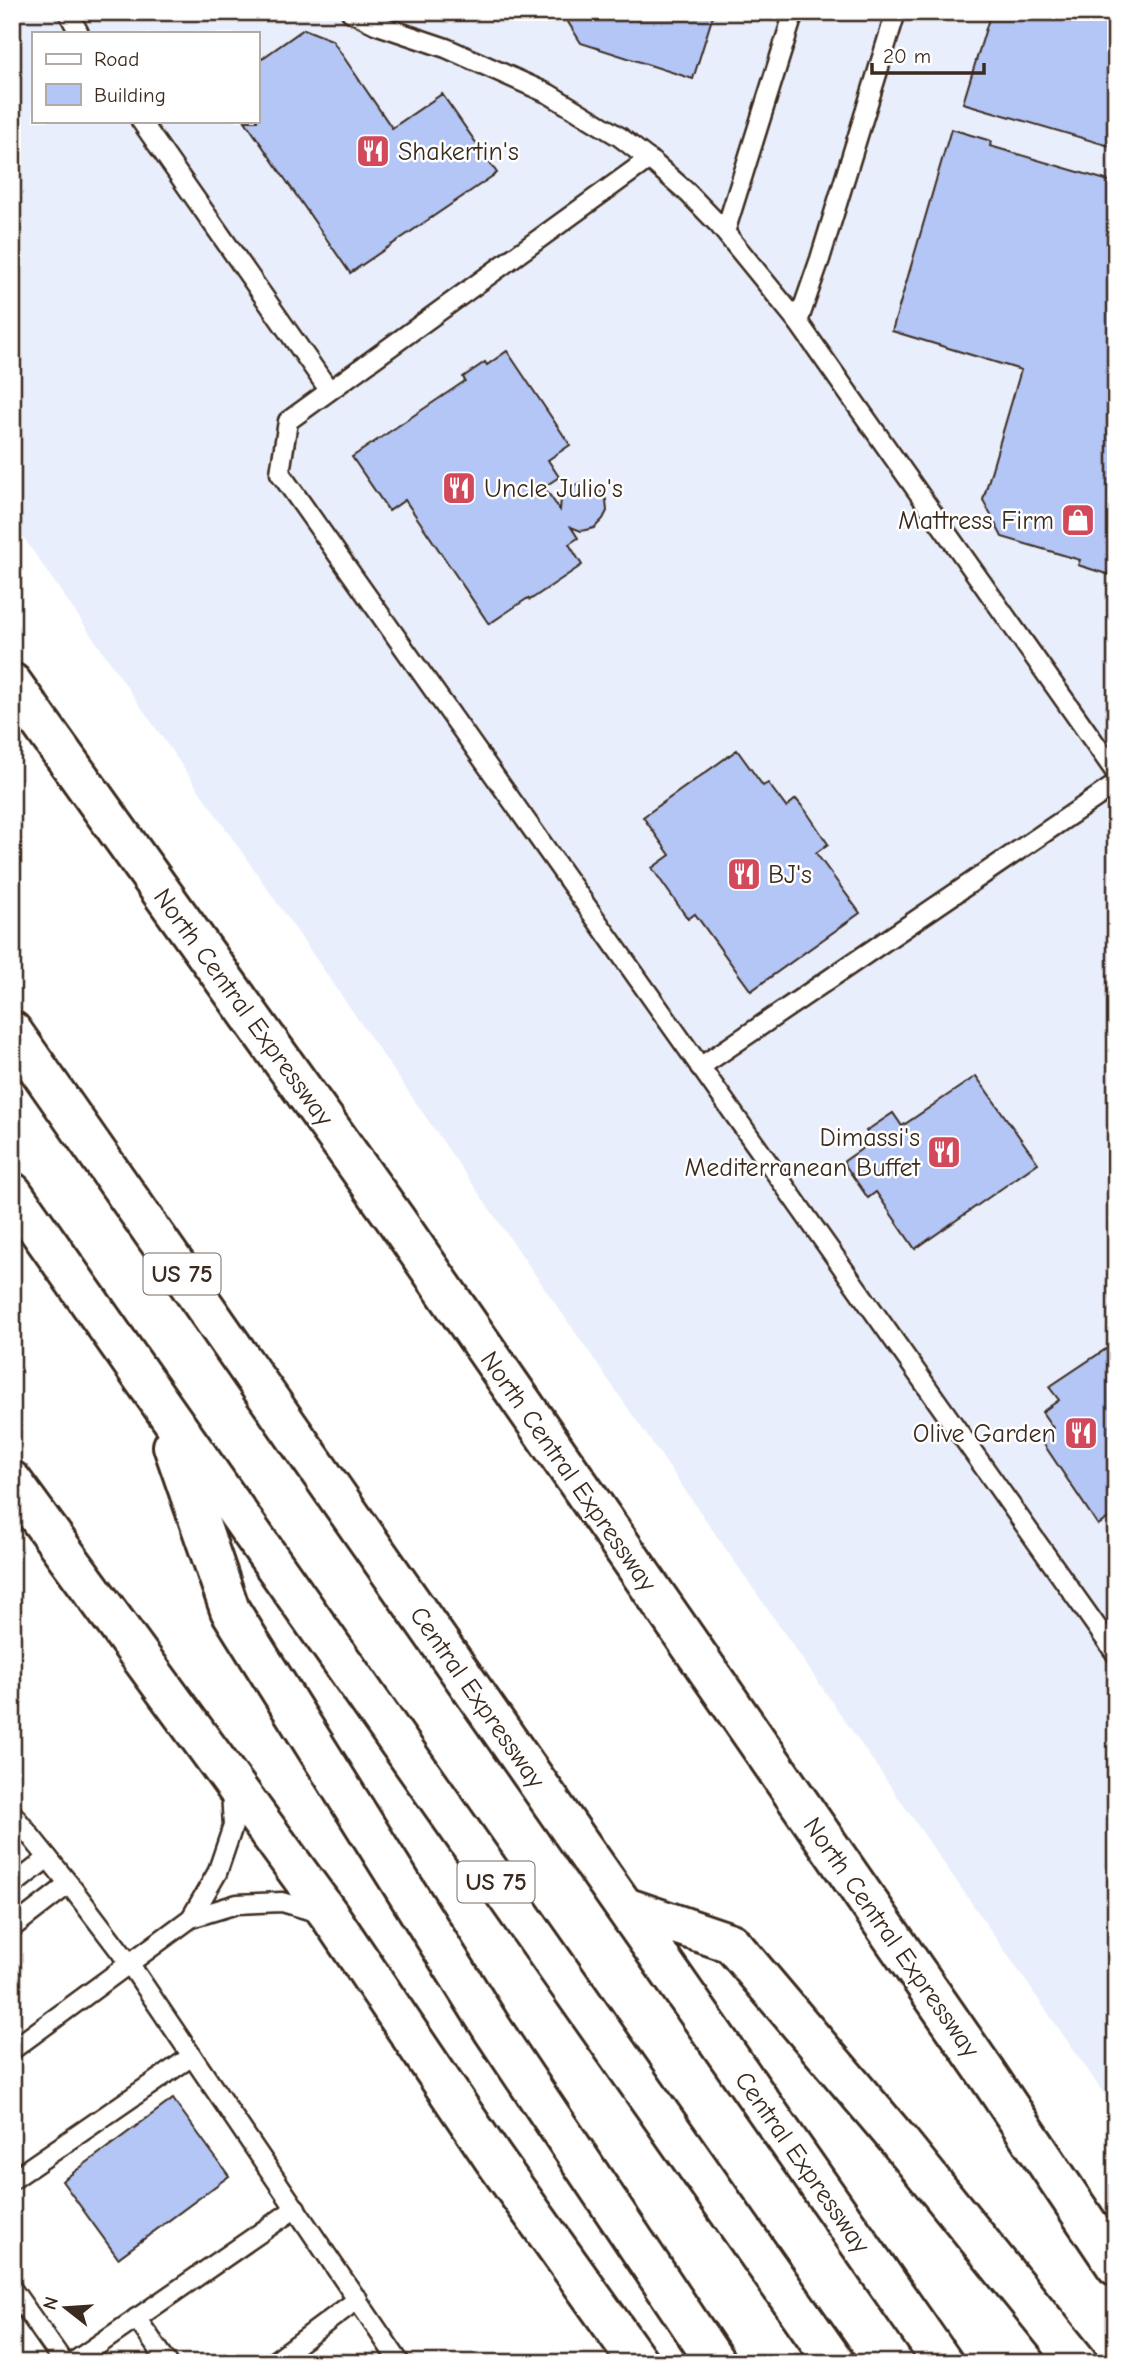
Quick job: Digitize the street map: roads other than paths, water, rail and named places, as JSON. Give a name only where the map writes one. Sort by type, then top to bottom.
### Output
[{"type":"main road","name":"North Central Expressway","points":[[12,683],[396,1220],[977,2059],[1116,2266]]},
{"type":"main road","name":"Central Expressway","points":[[12,1031],[943,2363]]},
{"type":"main road","name":"US 75","points":[[12,1192],[835,2363]]},
{"type":"main road","points":[[158,1401],[230,1610],[493,2030],[716,2363]]},
{"type":"main road","points":[[12,1481],[330,1916],[493,2158],[639,2363]]},
{"type":"main road","points":[[625,1907],[731,1943],[899,2141],[1078,2363]]},
{"type":"lane","points":[[68,12],[78,32]]},
{"type":"lane","points":[[351,12],[375,24],[446,48],[549,94],[620,137],[688,193],[725,232],[798,323],[1116,773]]},
{"type":"lane","points":[[725,232],[794,12]]},
{"type":"lane","points":[[798,323],[896,12]]},
{"type":"lane","points":[[142,122],[329,390]]},
{"type":"lane","points":[[649,159],[288,421],[280,473],[1116,1654]]},
{"type":"lane","points":[[700,1067],[1116,784]]},
{"type":"lane","points":[[191,1918],[217,1872],[233,1826],[231,1780]]},
{"type":"lane","points":[[12,1813],[129,1964],[400,2363]]},
{"type":"lane","points":[[12,1886],[48,1858]]},
{"type":"lane","points":[[12,1928],[69,1884]]},
{"type":"lane","points":[[12,2050],[191,1918],[237,1904],[282,1902],[330,1916]]},
{"type":"lane","points":[[12,2180],[192,2056]]},
{"type":"lane","points":[[72,2363],[296,2208]]},
{"type":"lane","points":[[12,2289],[64,2363]]},
{"type":"lane","points":[[272,2363],[358,2300]]},
{"type":"lane","points":[[136,2318],[168,2363]]},
{"type":"place","name":"Shakertin's","points":[[373,151]]},
{"type":"place","name":"Uncle Julio's","points":[[459,488]]},
{"type":"place","name":"Mattress Firm","points":[[1078,520]]},
{"type":"place","name":"BJ's","points":[[744,874]]},
{"type":"place","name":"Dimassi's Mediterranean Buffet","points":[[944,1152]]},
{"type":"place","name":"Olive Garden","points":[[1081,1433]]}]
